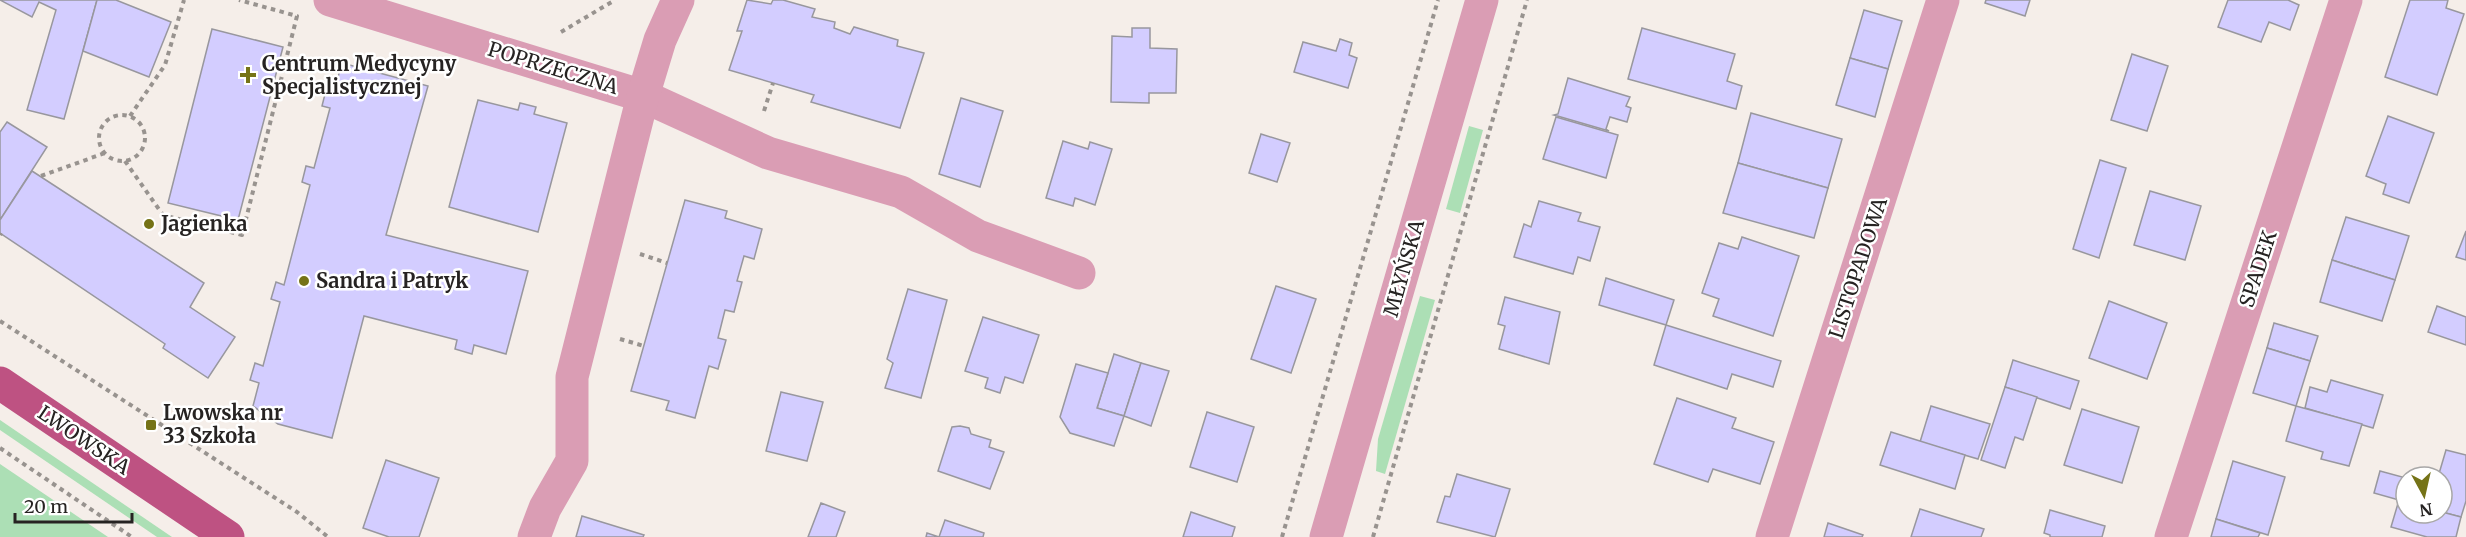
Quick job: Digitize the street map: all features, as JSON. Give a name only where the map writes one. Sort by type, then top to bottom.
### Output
[{"type":"main road","name":"LWOWSKA","points":[[0,383],[228,537]]},
{"type":"street","name":"POPRZECZNA","points":[[330,0],[643,96],[660,40],[678,0]]},
{"type":"street","name":"MŁYŃSKA","points":[[1326,537],[1482,0]]},
{"type":"street","name":"LISTOPADOWA","points":[[1772,537],[1943,0]]},
{"type":"street","name":"SPADEK","points":[[2171,537],[2346,0]]},
{"type":"street","points":[[534,537],[545,508],[572,461],[572,377],[643,96],[768,153],[901,192],[978,236],[1079,273]]},
{"type":"path","points":[[130,116],[165,65],[184,0]]},
{"type":"path","points":[[125,161],[163,215],[242,235],[297,16],[239,0]]},
{"type":"path","points":[[559,34],[615,0]]},
{"type":"path","points":[[1282,537],[1438,0]]},
{"type":"path","points":[[1373,537],[1527,0]]},
{"type":"path","points":[[115,116],[130,116],[142,126],[145,140],[139,153],[125,161],[110,158],[105,153],[99,139],[103,124],[115,116]]},
{"type":"path","points":[[41,176],[105,153]]},
{"type":"path","points":[[636,252],[667,263]]},
{"type":"path","points":[[0,321],[287,506],[328,537]]},
{"type":"path","points":[[612,337],[644,346]]},
{"type":"path","points":[[0,448],[132,537]]},
{"type":"green space","points":[[1469,126],[1483,130],[1460,213],[1446,209]]},
{"type":"green space","points":[[1420,296],[1435,300],[1385,474],[1376,471],[1378,439]]},
{"type":"green space","points":[[0,420],[172,537],[157,537],[0,430]]},
{"type":"green space","points":[[0,464],[108,537],[0,537]]},
{"type":"building","points":[[0,0],[97,0],[64,119],[27,110],[56,10],[39,2],[32,17]]},
{"type":"building","points":[[97,0],[116,0],[171,22],[149,77],[83,51]]},
{"type":"building","points":[[747,0],[771,4],[773,0],[783,0],[815,9],[812,17],[835,22],[834,28],[850,34],[854,27],[898,40],[897,46],[924,53],[900,128],[811,102],[814,95],[729,70],[742,31],[737,31]]},
{"type":"building","points":[[1986,0],[2030,0],[2025,16],[1985,3]]},
{"type":"building","points":[[2228,0],[2288,0],[2299,5],[2290,30],[2269,22],[2261,42],[2218,27]]},
{"type":"building","points":[[2410,0],[2448,0],[2446,8],[2464,14],[2437,95],[2385,77]]},
{"type":"building","points":[[1864,10],[1902,21],[1888,69],[1850,58]]},
{"type":"building","points":[[1132,28],[1150,28],[1150,48],[1177,49],[1176,93],[1149,93],[1149,103],[1111,102],[1112,36],[1132,37]]},
{"type":"building","points":[[1642,28],[1735,54],[1727,81],[1742,86],[1736,109],[1628,79]]},
{"type":"building","points":[[212,29],[283,47],[238,220],[168,203]]},
{"type":"building","points":[[1340,39],[1352,43],[1349,55],[1357,58],[1348,88],[1294,72],[1303,42],[1336,51]]},
{"type":"building","points":[[2132,54],[2168,66],[2147,131],[2111,120]]},
{"type":"building","points":[[1850,58],[1888,69],[1875,117],[1836,105]]},
{"type":"building","points":[[342,63],[428,86],[386,235],[528,271],[506,354],[474,345],[472,354],[455,349],[457,340],[364,316],[332,438],[278,424],[253,406],[259,383],[250,380],[255,363],[263,366],[280,302],[271,299],[276,282],[284,285],[310,185],[302,182],[306,166],[314,168],[330,108],[322,106],[326,90],[334,91]]},
{"type":"building","points":[[1568,78],[1630,97],[1626,106],[1631,108],[1627,122],[1610,117],[1606,129],[1609,131],[1554,115],[1558,114]]},
{"type":"building","points":[[961,98],[1003,111],[980,187],[939,174]]},
{"type":"building","points":[[478,100],[518,110],[520,103],[536,107],[534,114],[567,123],[538,232],[449,207]]},
{"type":"building","points":[[1751,113],[1842,139],[1828,188],[1738,163]]},
{"type":"building","points":[[2388,116],[2434,133],[2409,203],[2383,194],[2386,184],[2366,176]]},
{"type":"building","points":[[1556,117],[1618,135],[1606,178],[1543,159]]},
{"type":"building","points":[[7,122],[47,147],[0,220],[0,132]]},
{"type":"building","points":[[1261,134],[1290,143],[1277,182],[1249,173]]},
{"type":"building","points":[[1063,141],[1088,149],[1090,142],[1112,149],[1095,205],[1075,198],[1073,206],[1046,198]]},
{"type":"building","points":[[2100,160],[2126,168],[2099,258],[2073,249]]},
{"type":"building","points":[[1738,163],[1828,188],[1814,238],[1723,213]]},
{"type":"building","points":[[32,171],[204,283],[190,307],[235,337],[208,378],[163,348],[165,344],[0,233],[0,220]]},
{"type":"building","points":[[2150,191],[2201,206],[2185,260],[2134,245]]},
{"type":"building","points":[[685,200],[727,211],[725,218],[762,229],[754,259],[744,256],[737,281],[742,282],[734,312],[725,310],[718,338],[726,340],[718,369],[709,366],[695,418],[666,410],[669,401],[631,391]]},
{"type":"building","points":[[1539,201],[1581,213],[1578,221],[1600,227],[1590,261],[1578,257],[1573,274],[1514,257],[1524,224],[1531,227]]},
{"type":"building","points":[[2346,217],[2409,236],[2395,280],[2332,260]]},
{"type":"building","points":[[2466,231],[2466,260],[2456,257]]},
{"type":"building","points":[[1742,237],[1799,256],[1773,336],[1713,316],[1719,299],[1702,293],[1719,243],[1738,249]]},
{"type":"building","points":[[2332,260],[2395,280],[2382,321],[2320,302]]},
{"type":"building","points":[[1606,278],[1674,300],[1666,325],[1599,305]]},
{"type":"building","points":[[1276,286],[1316,299],[1291,373],[1251,359]]},
{"type":"building","points":[[908,289],[947,300],[921,398],[885,388],[893,363],[887,359]]},
{"type":"building","points":[[1505,297],[1560,312],[1549,364],[1499,349],[1505,326],[1498,324]]},
{"type":"building","points":[[2109,301],[2167,323],[2147,379],[2089,358]]},
{"type":"building","points":[[2437,306],[2466,317],[2466,345],[2428,332]]},
{"type":"building","points":[[983,317],[1039,335],[1023,383],[1005,377],[1000,393],[985,388],[988,378],[965,371]]},
{"type":"building","points":[[2274,323],[2318,336],[2310,361],[2267,348]]},
{"type":"building","points":[[1666,325],[1781,361],[1773,387],[1732,374],[1727,389],[1654,365]]},
{"type":"building","points":[[2267,348],[2310,361],[2296,406],[2253,393]]},
{"type":"building","points":[[1114,354],[1141,363],[1124,416],[1097,408]]},
{"type":"building","points":[[2013,360],[2079,381],[2070,409],[2005,387]]},
{"type":"building","points":[[1141,363],[1169,371],[1151,426],[1124,416]]},
{"type":"building","points":[[1076,364],[1108,373],[1097,408],[1124,416],[1114,446],[1070,433],[1060,417]]},
{"type":"building","points":[[2331,380],[2383,395],[2373,428],[2305,408],[2310,387],[2327,392]]},
{"type":"building","points":[[2005,387],[2037,397],[2023,440],[2015,437],[2005,468],[1981,460]]},
{"type":"building","points":[[781,392],[823,402],[807,461],[766,451]]},
{"type":"building","points":[[1677,398],[1736,418],[1732,428],[1774,442],[1760,484],[1713,469],[1708,482],[1654,464]]},
{"type":"building","points":[[1931,406],[1990,424],[1978,459],[1920,442]]},
{"type":"building","points":[[2296,406],[2362,424],[2349,466],[2321,459],[2323,452],[2286,441]]},
{"type":"building","points":[[2082,409],[2139,427],[2122,483],[2064,465]]},
{"type":"building","points":[[1207,412],[1254,427],[1237,482],[1190,467]]},
{"type":"building","points":[[952,427],[969,428],[971,434],[991,440],[989,447],[1004,452],[990,489],[938,471]]},
{"type":"building","points":[[1891,432],[1965,455],[1955,489],[1880,465]]},
{"type":"building","points":[[2446,450],[2466,455],[2466,501],[2461,517],[2454,515],[2454,465],[2442,465]]},
{"type":"building","points":[[386,460],[439,478],[419,537],[389,537],[363,528]]},
{"type":"building","points":[[2233,461],[2285,477],[2268,535],[2216,519]]},
{"type":"building","points":[[2380,471],[2394,475],[2394,499],[2374,493]]},
{"type":"building","points":[[1457,474],[1510,489],[1495,537],[1437,522],[1445,496],[1450,497]]},
{"type":"building","points":[[821,503],[845,512],[836,537],[808,537]]},
{"type":"building","points":[[1920,509],[1984,529],[1981,537],[1911,537]]},
{"type":"building","points":[[2050,510],[2105,526],[2102,537],[2050,537],[2044,533]]},
{"type":"building","points":[[1191,512],[1235,527],[1232,537],[1183,537]]},
{"type":"building","points":[[2454,515],[2461,517],[2456,537],[2427,537],[2391,527],[2394,517],[2394,525],[2454,525]]},
{"type":"building","points":[[582,516],[644,535],[643,537],[576,537]]},
{"type":"building","points":[[2216,519],[2260,533],[2258,537],[2211,537]]},
{"type":"building","points":[[945,520],[984,533],[983,537],[939,537]]},
{"type":"building","points":[[1828,523],[1863,535],[1862,537],[1824,537]]},
{"type":"building","points":[[927,533],[939,537],[926,537]]},
{"type":"place","name":"Centrum Medycyny Specjalistycznej","points":[[248,75]]},
{"type":"place","name":"Jagienka","points":[[149,224]]},
{"type":"place","name":"Sandra i Patryk","points":[[304,281]]},
{"type":"place","name":"Lwowska nr 33 Szkoła","points":[[151,425]]}]
